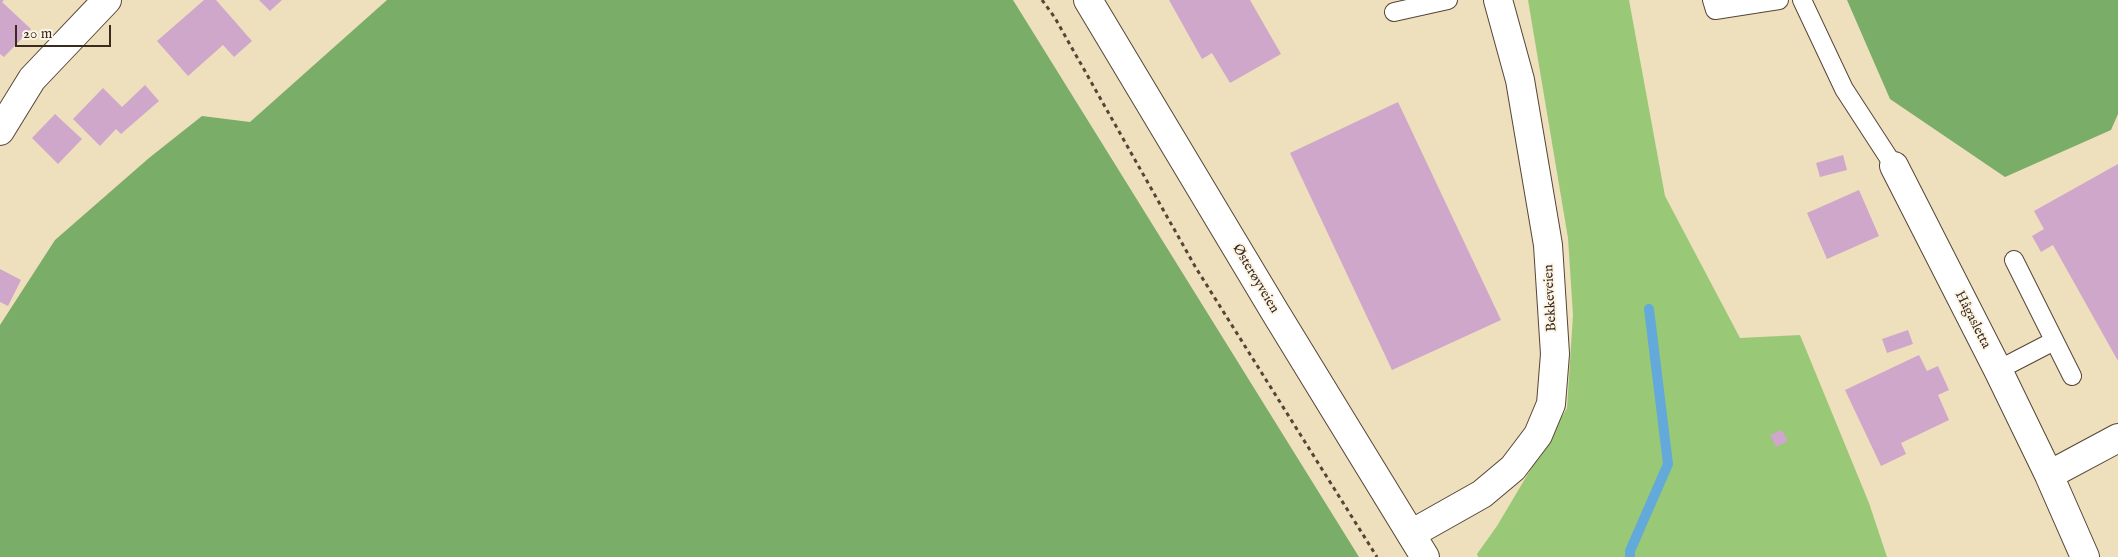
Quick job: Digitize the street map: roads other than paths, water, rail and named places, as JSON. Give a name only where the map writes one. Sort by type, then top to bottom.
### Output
[{"type":"street","points":[[0,131],[32,78],[107,0]]},
{"type":"street","name":"Østerøyveien","points":[[1088,0],[1275,312],[1425,557]]},
{"type":"street","name":"Bekkeveien","points":[[1411,534],[1482,494],[1513,468],[1538,435],[1551,404],[1554,354],[1548,245],[1520,80],[1498,0]]},
{"type":"street","name":"Hågasletta","points":[[1894,166],[1998,370],[2086,557]]},
{"type":"street","points":[[2048,475],[2118,438]]},
{"type":"lane","points":[[1394,12],[1448,0]]},
{"type":"lane","points":[[1712,0],[1715,10],[1779,0]]},
{"type":"lane","points":[[1802,0],[1844,89],[1894,166]]},
{"type":"lane","points":[[2014,260],[2072,376]]},
{"type":"lane","points":[[1998,370],[2054,341]]},
{"type":"waterway","points":[[1630,557],[1630,551],[1668,464],[1649,309]]}]
